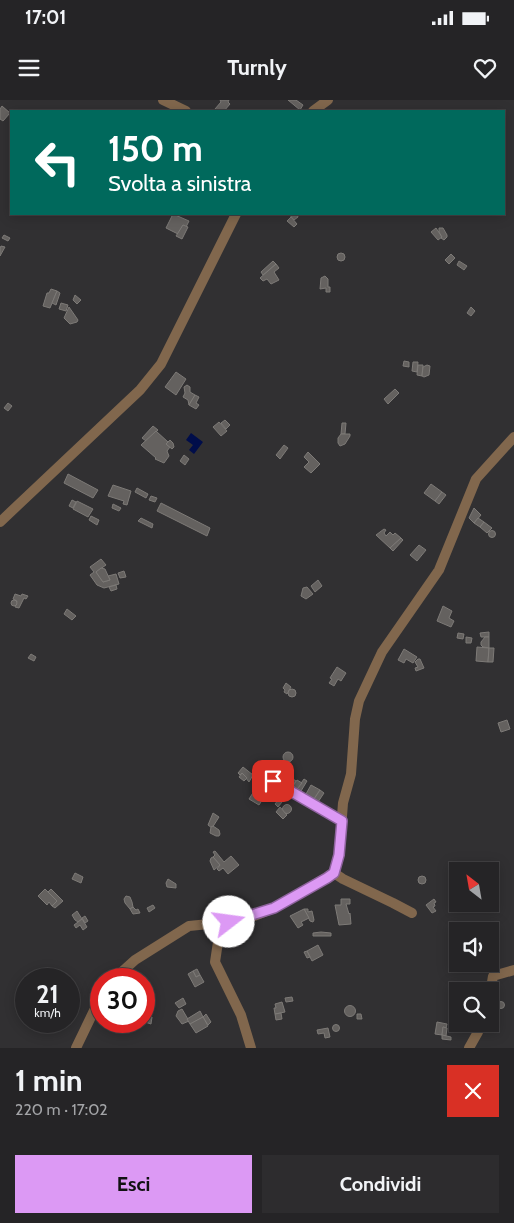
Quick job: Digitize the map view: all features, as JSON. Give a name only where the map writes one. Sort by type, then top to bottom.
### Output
[{"type":"street","points":[[163,100],[184,110]]},
{"type":"street","points":[[314,110],[328,100]]},
{"type":"street","points":[[0,522],[140,390],[161,364],[236,215]]},
{"type":"street","points":[[127,968],[189,926],[238,920],[274,908],[334,873],[339,855],[343,803],[351,774],[355,719],[359,701],[382,652],[439,570],[476,479],[514,437]]},
{"type":"street","points":[[260,773],[342,821]]},
{"type":"street","points":[[334,873],[412,913]]},
{"type":"street","points":[[220,922],[215,962],[242,1015],[251,1048]]},
{"type":"street","points":[[492,982],[493,976],[514,970]]},
{"type":"street","points":[[76,1048],[76,1044],[90,1017]]},
{"type":"street","points":[[469,1048],[478,1032]]},
{"type":"shaded area","points":[[191,433],[203,442],[194,454],[189,450],[193,445],[186,440]]},
{"type":"building","points":[[220,100],[229,100],[230,104],[225,110],[216,110],[215,109],[221,102]]},
{"type":"building","points":[[288,100],[296,100],[303,105],[300,110]]},
{"type":"building","points":[[2,106],[10,113],[3,121],[0,119],[0,109]]},
{"type":"building","points":[[172,215],[189,221],[186,227],[183,225],[178,234],[166,228]]},
{"type":"building","points":[[290,215],[297,215],[298,217],[294,220]]},
{"type":"building","points":[[291,217],[297,224],[294,227],[287,221]]},
{"type":"building","points":[[183,225],[188,227],[182,239],[176,236]]},
{"type":"building","points":[[436,228],[442,237],[438,240],[431,232]]},
{"type":"building","points":[[439,228],[443,228],[447,235],[444,240],[441,238]]},
{"type":"building","points":[[4,235],[10,238],[8,241],[2,238]]},
{"type":"building","points":[[1,246],[5,247],[0,256],[0,248]]},
{"type":"building","points":[[341,253],[345,257],[341,261],[337,257]]},
{"type":"building","points":[[451,254],[455,258],[449,264],[445,260]]},
{"type":"building","points":[[273,261],[276,264],[263,275],[261,272]]},
{"type":"building","points":[[459,261],[467,266],[464,270],[457,265]]},
{"type":"building","points":[[276,264],[279,268],[274,272],[279,280],[271,284],[267,279],[263,281],[260,278]]},
{"type":"building","points":[[325,276],[328,279],[330,292],[326,292],[326,288],[320,289],[321,278]]},
{"type":"building","points":[[51,289],[57,291],[50,308],[43,306],[47,293]]},
{"type":"building","points":[[57,291],[60,293],[56,305],[52,303]]},
{"type":"building","points":[[75,295],[81,300],[77,304],[73,300]]},
{"type":"building","points":[[61,303],[68,305],[66,311],[59,309]]},
{"type":"building","points":[[69,307],[78,320],[70,324],[64,318]]},
{"type":"building","points":[[471,307],[475,311],[471,316],[467,313]]},
{"type":"building","points":[[404,361],[409,362],[409,367],[403,366]]},
{"type":"building","points":[[413,362],[418,362],[417,372],[412,371]]},
{"type":"building","points":[[418,365],[423,365],[422,376],[417,375]]},
{"type":"building","points":[[430,366],[429,375],[424,377],[422,376],[423,367]]},
{"type":"building","points":[[176,372],[186,379],[176,395],[165,387]]},
{"type":"building","points":[[187,385],[190,387],[190,392],[195,395],[189,405],[188,400],[183,397],[185,393],[184,387]]},
{"type":"building","points":[[395,389],[399,393],[388,404],[384,399]]},
{"type":"building","points":[[195,395],[199,397],[196,403],[199,405],[196,409],[189,405]]},
{"type":"building","points":[[8,403],[12,406],[8,411],[4,408]]},
{"type":"building","points":[[225,420],[230,425],[226,429],[221,423]]},
{"type":"building","points":[[219,422],[227,431],[221,436],[213,427]]},
{"type":"building","points":[[342,423],[346,423],[345,434],[341,434]]},
{"type":"building","points":[[153,426],[158,430],[146,441],[142,438]]},
{"type":"building","points":[[156,431],[168,442],[166,444],[170,447],[167,451],[169,456],[164,463],[155,459],[141,445]]},
{"type":"building","points":[[341,434],[350,434],[350,436],[345,444],[340,446],[338,438]]},
{"type":"building","points":[[170,440],[174,447],[172,449],[166,444]]},
{"type":"building","points":[[284,445],[288,448],[280,459],[276,455]]},
{"type":"building","points":[[308,452],[320,464],[311,473],[304,467],[309,462],[304,457]]},
{"type":"building","points":[[184,455],[189,459],[185,465],[180,461]]},
{"type":"building","points":[[68,474],[98,490],[93,498],[64,483]]},
{"type":"building","points":[[431,484],[442,492],[435,501],[424,493]]},
{"type":"building","points":[[113,485],[131,491],[127,505],[123,504],[124,501],[108,496]]},
{"type":"building","points":[[137,488],[148,494],[146,498],[135,492]]},
{"type":"building","points":[[442,492],[446,495],[439,504],[435,501]]},
{"type":"building","points":[[151,496],[157,498],[155,502],[149,500]]},
{"type":"building","points":[[72,500],[76,502],[73,508],[69,506]]},
{"type":"building","points":[[77,501],[93,509],[88,517],[73,509]]},
{"type":"building","points":[[161,503],[210,528],[207,536],[157,511]]},
{"type":"building","points":[[113,504],[121,508],[119,511],[112,508]]},
{"type":"building","points":[[474,508],[481,515],[474,523],[469,518]]},
{"type":"building","points":[[91,516],[99,520],[97,525],[89,520]]},
{"type":"building","points":[[141,518],[153,524],[152,528],[138,521]]},
{"type":"building","points":[[478,518],[484,522],[480,527],[474,523]]},
{"type":"building","points":[[484,522],[492,528],[487,533],[480,527]]},
{"type":"building","points":[[384,529],[386,530],[384,533],[386,536],[390,532],[393,535],[395,533],[401,538],[390,548],[376,535]]},
{"type":"building","points":[[492,531],[495,534],[492,537],[489,534]]},
{"type":"building","points":[[401,538],[403,540],[393,551],[390,548]]},
{"type":"building","points":[[419,545],[426,550],[417,561],[410,555]]},
{"type":"building","points":[[101,559],[106,565],[96,572],[103,582],[110,580],[108,576],[116,574],[119,584],[104,588],[97,585],[90,575],[94,572],[90,567]]},
{"type":"building","points":[[101,568],[105,569],[110,580],[103,582],[96,572]]},
{"type":"building","points":[[124,571],[126,577],[120,578],[118,573]]},
{"type":"building","points":[[318,580],[322,586],[315,592],[311,586]]},
{"type":"building","points":[[116,585],[117,589],[111,591],[109,587]]},
{"type":"building","points":[[307,587],[313,594],[306,599],[301,596],[303,588]]},
{"type":"building","points":[[15,594],[28,596],[26,599],[24,598],[19,608],[15,607],[17,601],[13,599]]},
{"type":"building","points":[[14,600],[17,603],[14,606],[11,603]]},
{"type":"building","points":[[443,606],[452,611],[449,618],[454,621],[451,627],[437,621]]},
{"type":"building","points":[[67,609],[76,616],[72,620],[64,614]]},
{"type":"building","points":[[489,632],[489,637],[481,637],[480,633]]},
{"type":"building","points":[[458,633],[464,634],[463,639],[457,638]]},
{"type":"building","points":[[466,637],[472,638],[471,643],[466,643]]},
{"type":"building","points":[[485,637],[489,637],[489,648],[481,645]]},
{"type":"building","points":[[477,647],[489,648],[488,662],[476,661]]},
{"type":"building","points":[[489,648],[494,648],[493,662],[488,662]]},
{"type":"building","points":[[404,649],[417,657],[413,663],[406,659],[404,663],[398,660]]},
{"type":"building","points":[[31,654],[36,657],[34,661],[28,658]]},
{"type":"building","points":[[420,659],[424,668],[416,671],[415,668],[418,667],[415,662]]},
{"type":"building","points":[[337,667],[346,673],[341,681],[338,679],[334,686],[329,683]]},
{"type":"building","points":[[286,683],[291,687],[287,694],[283,688]]},
{"type":"building","points":[[292,689],[296,693],[292,697],[288,693]]},
{"type":"building","points":[[507,720],[510,729],[501,732],[498,723]]},
{"type":"building","points":[[286,752],[290,752],[293,757],[292,761],[286,762],[283,759],[283,755]]},
{"type":"building","points":[[243,767],[253,775],[249,782],[242,773],[240,775],[238,773]]},
{"type":"building","points":[[286,772],[289,774],[283,782],[280,780]]},
{"type":"building","points":[[242,773],[247,778],[244,781],[239,777]]},
{"type":"building","points":[[293,779],[296,781],[291,788],[288,786]]},
{"type":"building","points":[[304,779],[307,781],[301,791],[297,789]]},
{"type":"building","points":[[297,780],[302,783],[297,789],[293,786]]},
{"type":"building","points":[[258,785],[268,791],[259,805],[249,799]]},
{"type":"building","points":[[311,785],[320,790],[314,799],[306,794]]},
{"type":"building","points":[[320,790],[324,793],[318,802],[314,799]]},
{"type":"building","points":[[279,799],[282,802],[278,807],[275,804]]},
{"type":"building","points":[[287,804],[292,809],[287,814],[282,809]]},
{"type":"building","points":[[280,807],[287,815],[283,819],[276,812]]},
{"type":"building","points":[[213,813],[219,817],[212,828],[208,825]]},
{"type":"building","points":[[213,826],[219,830],[219,836],[210,833]]},
{"type":"building","points":[[215,851],[224,862],[231,856],[239,865],[228,874],[223,868],[219,871],[217,869],[220,865],[213,857],[215,855],[213,852]]},
{"type":"building","points":[[213,857],[220,865],[214,870],[210,861]]},
{"type":"building","points":[[75,873],[83,877],[81,883],[72,879]]},
{"type":"building","points":[[422,876],[426,880],[422,884],[418,880]]},
{"type":"building","points":[[168,879],[176,884],[176,888],[167,887]]},
{"type":"building","points":[[45,889],[57,901],[52,906],[49,902],[47,905],[38,896]]},
{"type":"building","points":[[51,889],[63,901],[55,908],[52,906],[57,901],[48,892]]},
{"type":"building","points":[[126,896],[130,897],[132,902],[133,907],[130,909],[125,903],[124,899]]},
{"type":"building","points":[[341,899],[350,899],[350,904],[346,904],[350,913],[351,924],[339,925],[335,905],[341,905]]},
{"type":"building","points":[[434,899],[436,902],[433,907],[436,911],[432,913],[426,905]]},
{"type":"building","points":[[153,905],[155,908],[149,912],[147,908]]},
{"type":"building","points":[[133,907],[136,910],[138,909],[140,913],[133,914],[130,909]]},
{"type":"building","points":[[304,909],[308,909],[308,912],[312,911],[313,922],[310,921]]},
{"type":"building","points":[[304,909],[309,918],[301,922],[303,925],[298,928],[290,916]]},
{"type":"building","points":[[77,911],[82,919],[78,922],[72,915]]},
{"type":"building","points":[[85,916],[88,921],[85,923],[82,918]]},
{"type":"building","points":[[82,919],[87,927],[83,930],[80,925],[76,928],[74,925]]},
{"type":"building","points":[[313,933],[331,933],[331,936],[313,936]]},
{"type":"building","points":[[318,945],[323,955],[312,961],[307,951]]},
{"type":"building","points":[[307,951],[310,957],[307,958],[304,952]]},
{"type":"building","points":[[197,969],[200,975],[196,977],[193,971]]},
{"type":"building","points":[[193,971],[196,977],[200,975],[204,982],[195,987],[188,974]]},
{"type":"building","points":[[292,997],[293,1001],[286,1002],[285,998]]},
{"type":"building","points":[[183,998],[186,1004],[179,1008],[175,1003]]},
{"type":"building","points":[[501,1001],[505,1005],[501,1009],[499,1003]]},
{"type":"building","points":[[282,1002],[285,1012],[275,1014],[275,1004]]},
{"type":"building","points":[[350,1005],[356,1011],[350,1017],[344,1011]]},
{"type":"building","points":[[182,1009],[189,1021],[182,1024],[176,1016],[178,1011]]},
{"type":"building","points":[[200,1011],[203,1017],[190,1024],[187,1019]]},
{"type":"building","points":[[281,1013],[282,1019],[276,1020],[275,1014]]},
{"type":"building","points":[[206,1014],[211,1022],[208,1025],[203,1017]]},
{"type":"building","points":[[357,1014],[361,1014],[362,1019],[357,1019]]},
{"type":"building","points":[[203,1017],[208,1026],[196,1033],[190,1024]]},
{"type":"building","points":[[437,1022],[447,1024],[446,1028],[443,1027],[442,1035],[435,1034]]},
{"type":"building","points":[[336,1024],[340,1028],[336,1032],[332,1028]]},
{"type":"building","points":[[443,1027],[447,1028],[446,1036],[442,1035]]},
{"type":"building","points":[[328,1028],[330,1037],[325,1038],[324,1033],[318,1034],[317,1030]]},
{"type":"building","points":[[442,1035],[451,1037],[451,1040],[442,1039]]},
{"type":"route","points":[[229,922],[254,916],[274,908],[334,873],[339,855],[342,821],[273,781]]}]
